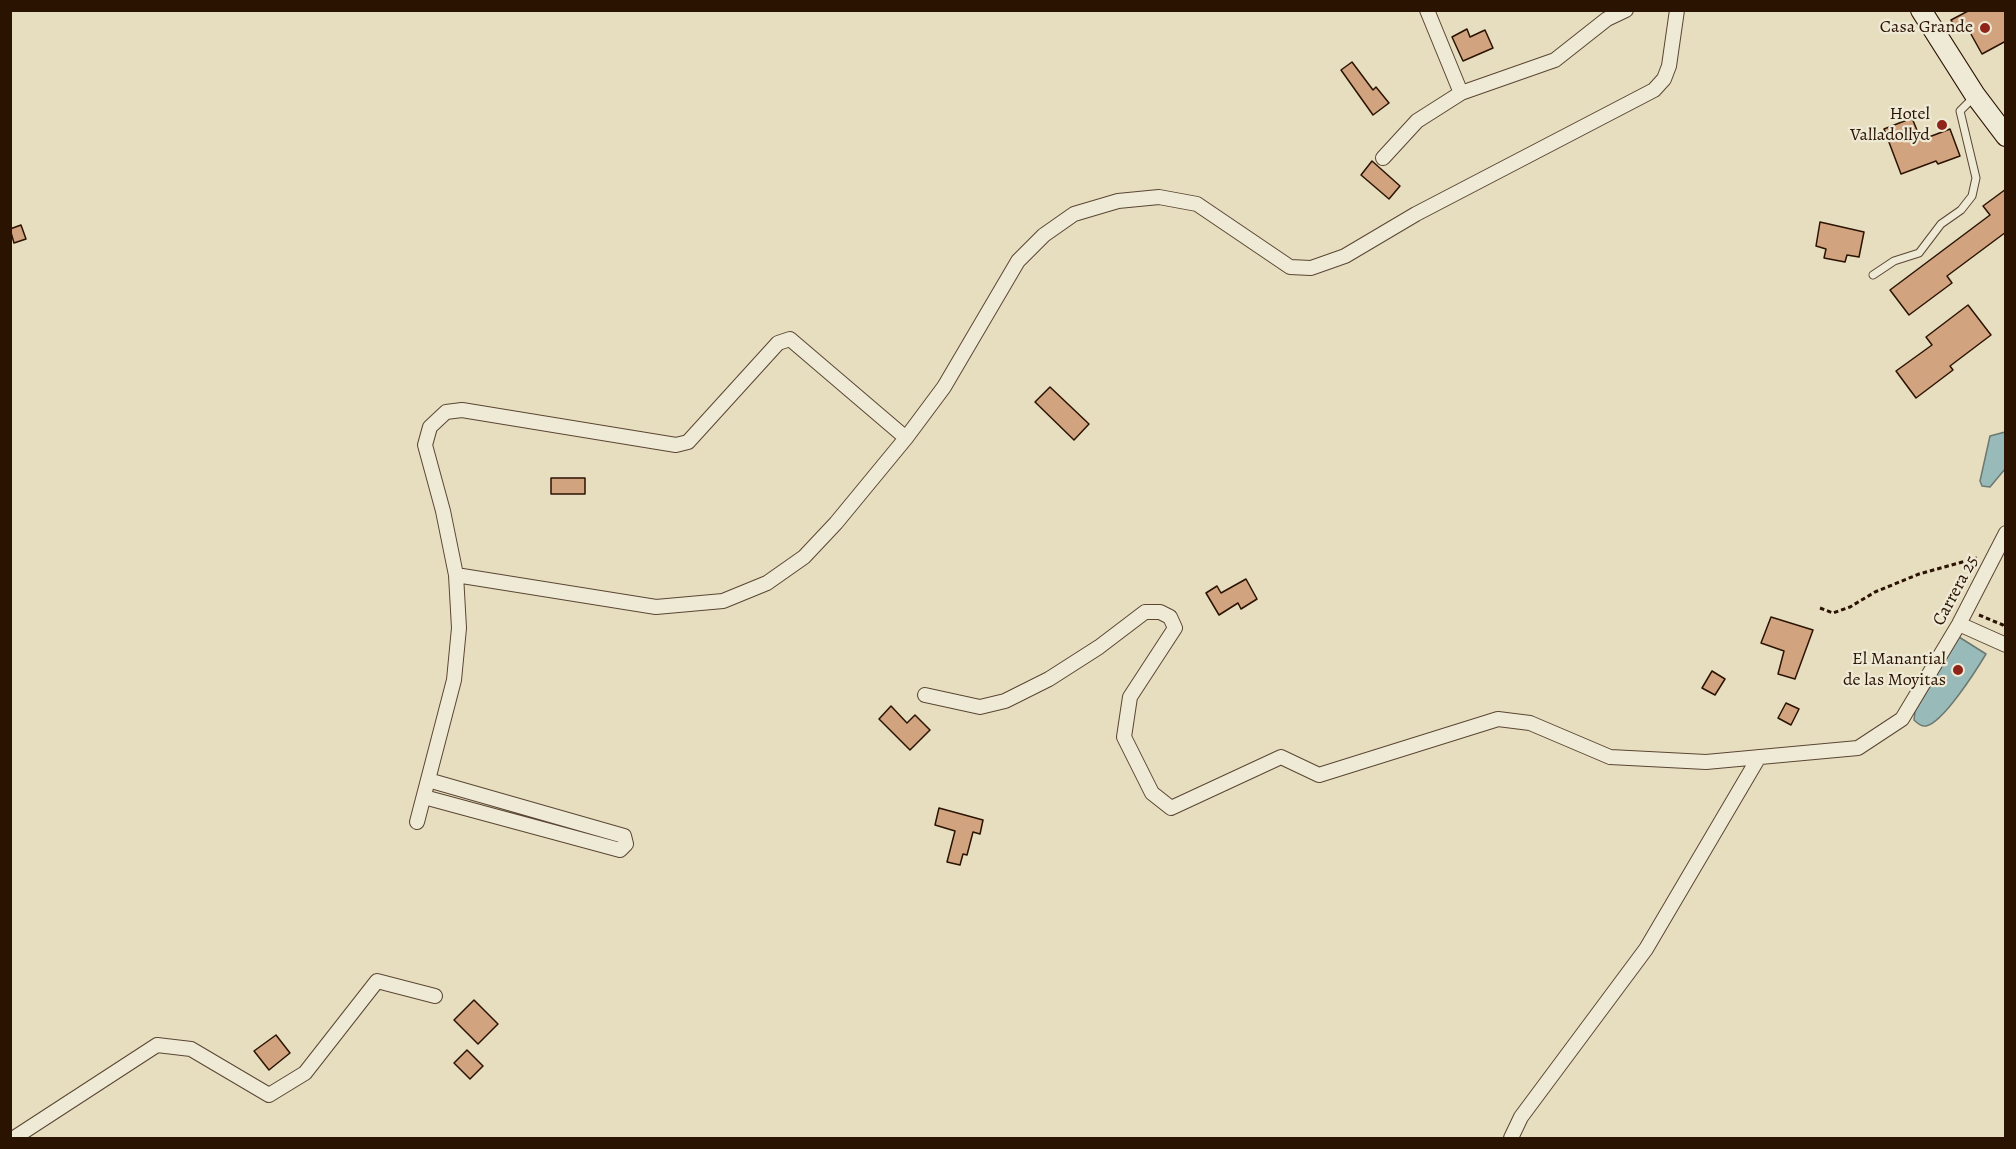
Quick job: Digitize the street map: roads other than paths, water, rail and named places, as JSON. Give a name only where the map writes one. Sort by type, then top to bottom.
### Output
[{"type":"main road","points":[[1921,10],[1975,95],[2006,136]]},
{"type":"street","points":[[1427,10],[1461,93]]},
{"type":"street","points":[[1383,158],[1418,121],[1461,93],[1555,60],[1607,19],[1626,10]]},
{"type":"street","points":[[456,575],[656,607],[723,601],[767,583],[804,557],[836,523],[945,387],[1018,261],[1044,235],[1074,214],[1118,201],[1159,196],[1197,204],[1290,267],[1311,268],[1345,256],[1416,214],[1654,90],[1664,79],[1669,66],[1677,10]]},
{"type":"street","points":[[417,822],[454,680],[459,628],[456,575],[444,511],[425,445],[430,427],[446,412],[462,410],[493,414],[676,445],[688,442],[778,343],[790,339],[906,438]]},
{"type":"street","name":"Carrera 25","points":[[925,694],[980,707],[1005,701],[1057,674],[1099,647],[1145,612],[1160,612],[1170,617],[1175,628],[1130,697],[1124,737],[1152,793],[1171,808],[1281,757],[1320,775],[1498,719],[1530,723],[1610,757],[1706,762],[1858,748],[1902,718],[1959,624],[2006,533]]},
{"type":"street","points":[[1959,624],[2006,645]]},
{"type":"street","points":[[1511,1138],[1521,1117],[1646,949],[1759,757]]},
{"type":"street","points":[[424,797],[620,850],[626,844],[624,836],[428,780]]},
{"type":"street","points":[[14,1138],[157,1045],[191,1049],[269,1095],[305,1073],[377,981],[435,996]]},
{"type":"lane","points":[[1873,275],[1894,261],[1920,253],[1941,224],[1961,210],[1972,196],[1976,178],[1960,111],[1975,95]]},
{"type":"water","points":[[2005,432],[2005,469],[1990,487],[1982,486],[1980,481],[1990,436]]},
{"type":"water","name":"El Manantial de las Moyitas","points":[[1959,637],[1986,654],[1941,716],[1933,723],[1926,726],[1921,725],[1914,720],[1915,711]]},
{"type":"place","name":"Casa Grande","points":[[1985,28]]},
{"type":"place","name":"Hotel Valladollyd","points":[[1942,125]]},
{"type":"place","name":"El Manantial de las Moyitas","points":[[1958,670]]}]
